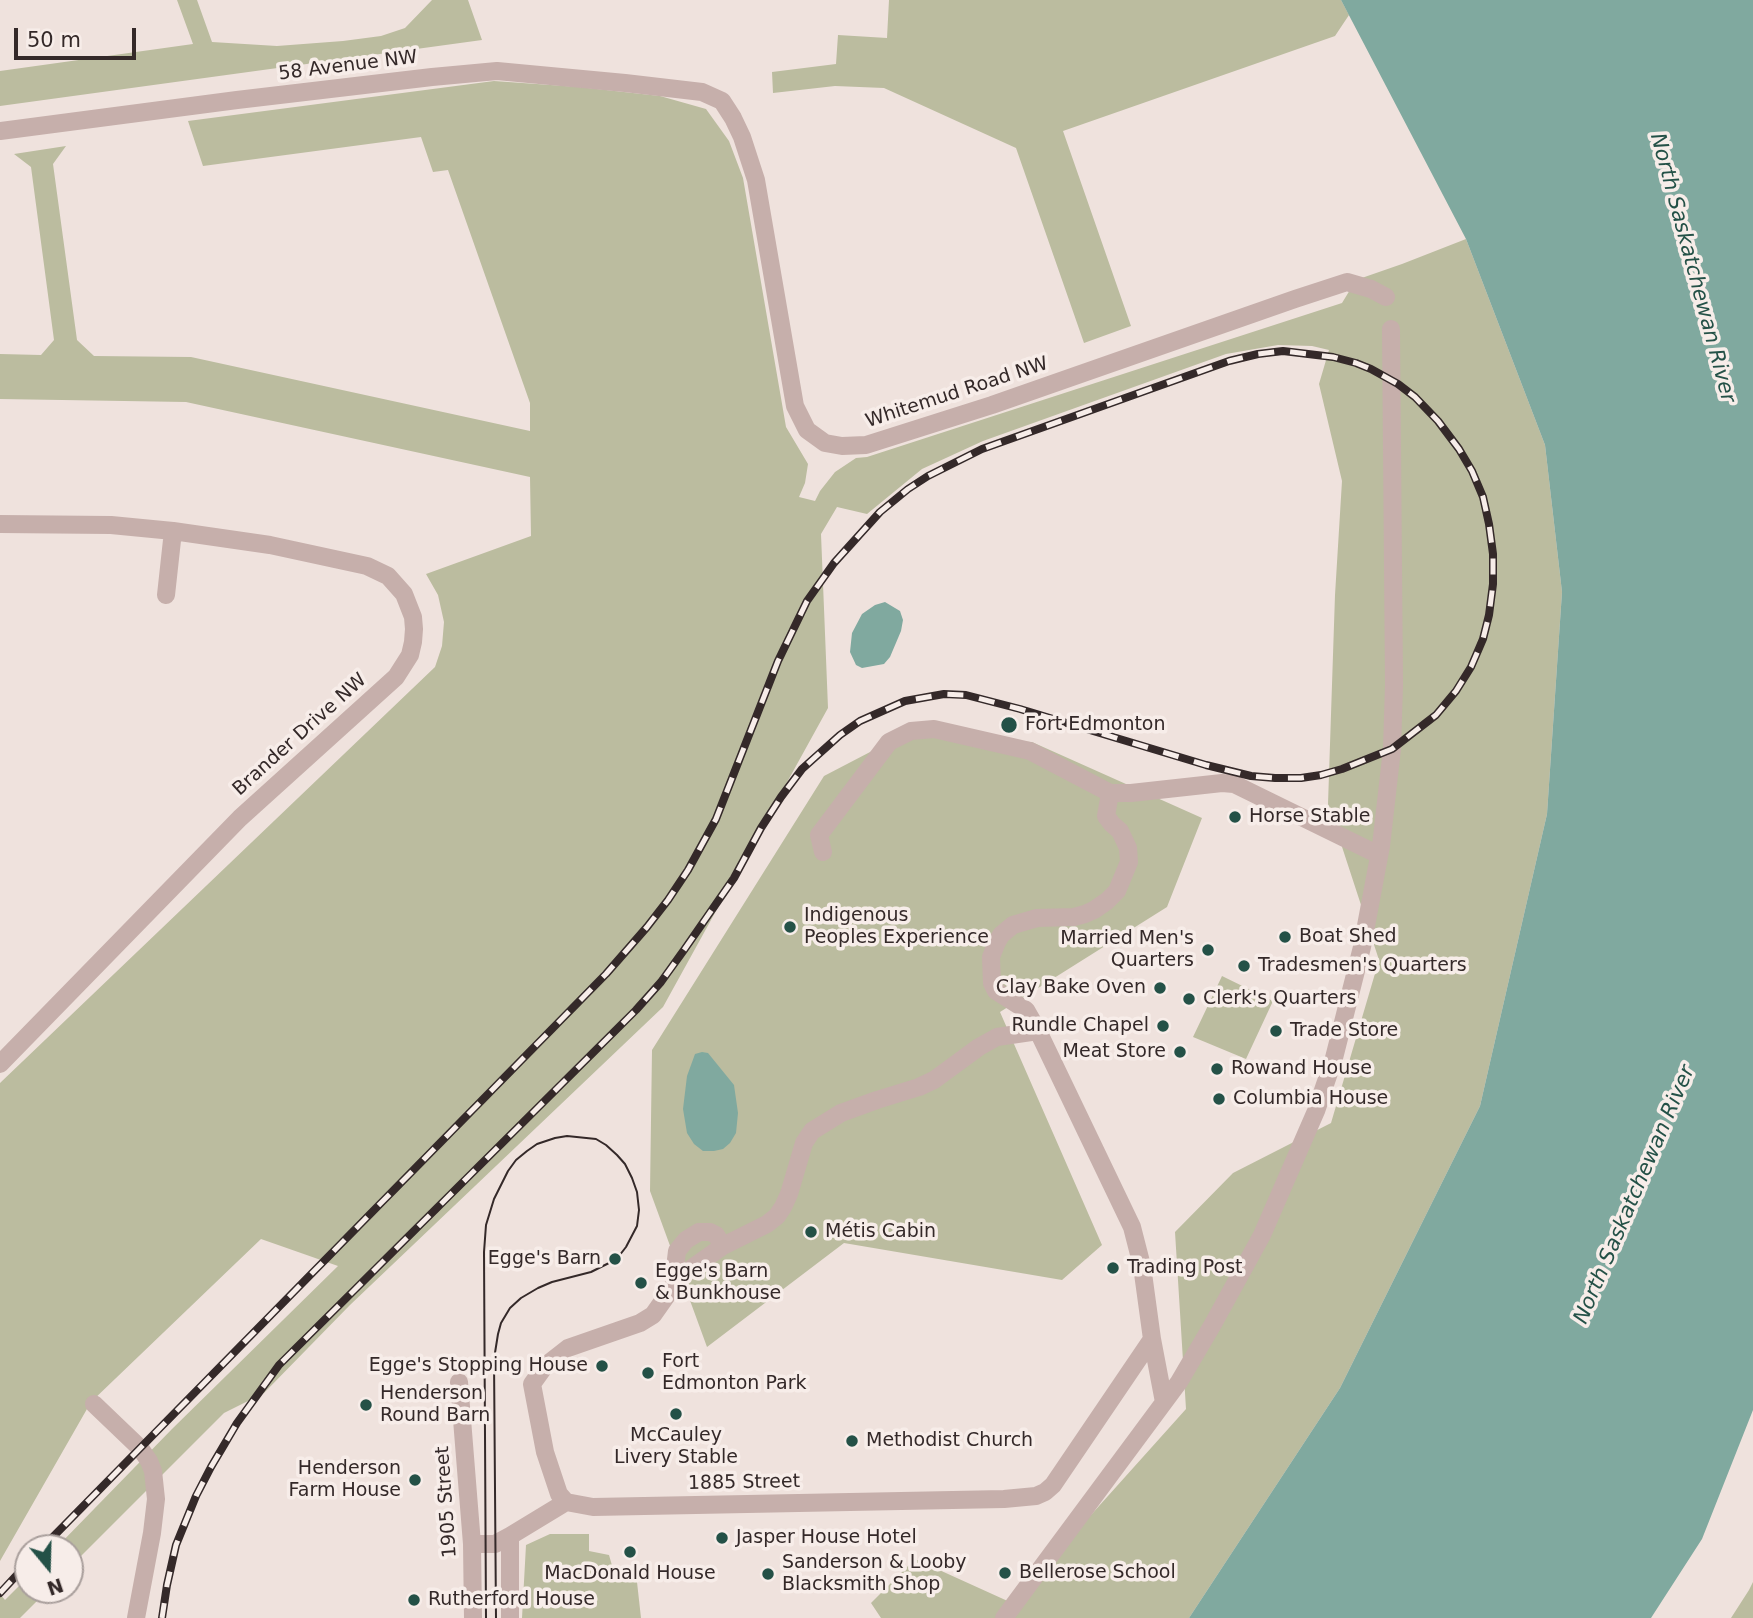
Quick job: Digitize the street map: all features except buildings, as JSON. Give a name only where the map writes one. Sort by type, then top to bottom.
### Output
[{"type":"street","name":"58 Avenue NW","points":[[0,131],[237,100],[497,71],[702,92]]},
{"type":"street","name":"Whitemud Road NW","points":[[702,92],[722,101],[742,137],[756,180],[795,407],[807,430],[825,443],[842,446],[866,445],[992,405],[1348,282],[1386,297]]},
{"type":"street","points":[[1004,1618],[1179,1382],[1262,1235],[1316,1111],[1334,1058],[1362,947],[1379,855],[1392,749],[1394,685],[1391,329]]},
{"type":"street","name":"Brander Drive NW","points":[[0,524],[111,525],[173,531],[270,545],[367,566],[378,570],[397,584],[409,604],[414,629],[410,655],[396,677],[240,818],[0,1064]]},
{"type":"street","points":[[166,595],[173,531]]},
{"type":"street","points":[[822,852],[819,835],[889,742],[911,731],[934,729],[1030,751],[1110,793],[1234,784],[1379,855]]},
{"type":"street","points":[[1110,793],[1106,816],[1120,831],[1128,849],[1129,862],[1117,891],[1101,906],[1085,914],[1037,918],[1013,925],[1001,935],[991,957],[992,983],[996,991],[1026,1010],[1132,1227],[1142,1266],[1164,1402]]},
{"type":"street","points":[[472,1544],[495,1544],[566,1502],[559,1494],[545,1452],[531,1384],[545,1366],[568,1348],[653,1315],[677,1281],[692,1268],[723,1246],[767,1224],[783,1207],[804,1143],[812,1131],[841,1113],[933,1080],[997,1037],[1038,1031]]},
{"type":"street","points":[[677,1281],[677,1251],[686,1240],[699,1232],[710,1232],[716,1235],[723,1246]]},
{"type":"street","name":"1885 Street","points":[[566,1502],[593,1507],[1004,1499],[1036,1496],[1053,1485],[1152,1339]]},
{"type":"street","name":"1905 Street","points":[[459,1382],[472,1544],[473,1618]]},
{"type":"street","points":[[94,1404],[140,1448],[153,1471],[156,1499],[154,1517],[136,1618]]},
{"type":"street","points":[[510,1536],[510,1618]]},
{"type":"green space","points":[[177,0],[197,0],[212,42],[277,46],[381,36],[405,28],[432,0],[468,0],[482,40],[0,106],[0,71],[193,44]]},
{"type":"green space","points":[[889,0],[1341,0],[1349,15],[1335,36],[1063,131],[1131,326],[1084,343],[1016,148],[884,88],[835,86],[773,93],[772,72],[836,64],[838,35],[887,38]]},
{"type":"green space","points":[[494,81],[660,96],[706,109],[729,141],[743,178],[786,427],[808,464],[805,483],[799,497],[815,501],[835,472],[856,458],[867,457],[1342,303],[1356,280],[1466,239],[1545,445],[1562,592],[1547,814],[1480,1106],[1340,1388],[1189,1618],[881,1618],[871,1603],[915,1559],[1012,1603],[1186,1409],[1175,1232],[1233,1173],[1331,1123],[1379,960],[1328,804],[1342,481],[1319,384],[1329,350],[1312,346],[1278,345],[1226,354],[983,441],[922,469],[867,514],[837,507],[821,534],[828,708],[663,1007],[350,1305],[264,1393],[224,1413],[84,1553],[84,1534],[70,1534],[338,1266],[261,1239],[91,1402],[0,1561],[0,1083],[435,667],[442,646],[444,622],[438,595],[426,574],[531,536],[530,477],[186,402],[0,399],[0,354],[41,355],[54,340],[31,167],[14,154],[66,146],[53,164],[77,340],[94,356],[191,357],[530,431],[530,403],[448,170],[433,172],[421,137],[203,166],[188,121]]},
{"type":"green space","points":[[917,737],[1032,742],[1202,818],[1167,907],[1000,1012],[1102,1245],[1062,1280],[844,1243],[707,1347],[650,1191],[652,1050],[824,776],[872,751]]},
{"type":"green space","points":[[1222,976],[1273,1001],[1246,1059],[1193,1037]]},
{"type":"green space","points":[[550,1534],[589,1534],[589,1551],[609,1555],[613,1569],[636,1573],[641,1618],[522,1618],[526,1545]]},
{"type":"green space","points":[[1753,1582],[1753,1618],[1731,1618],[1749,1590]]},
{"type":"green space","points":[[14,1591],[14,1604],[34,1604],[20,1618],[0,1618],[0,1594],[5,1600]]},
{"type":"water","name":"North Saskatchewan River","points":[[1341,0],[1753,0],[1753,1410],[1702,1539],[1651,1618],[1189,1618],[1340,1388],[1480,1106],[1547,814],[1562,592],[1545,445],[1466,239]]},
{"type":"water","points":[[885,602],[900,611],[903,620],[901,631],[890,657],[884,664],[862,668],[856,665],[850,652],[852,633],[862,614]]},
{"type":"water","points":[[708,1053],[734,1085],[738,1113],[736,1133],[730,1143],[723,1149],[714,1151],[703,1151],[694,1144],[687,1133],[683,1109],[687,1076],[695,1054]]},
{"type":"tram line","points":[[486,1618],[486,1225],[494,1199],[508,1171],[527,1151],[537,1144],[555,1138],[567,1136],[596,1139],[617,1155],[632,1178],[639,1210],[637,1226],[619,1256],[591,1272],[538,1288],[510,1308],[501,1323],[494,1359],[496,1618]]},
{"type":"railway","points":[[56,1534],[606,974],[647,927],[688,870],[716,819],[778,661],[807,601],[834,563],[880,512],[908,489],[982,449],[1229,361],[1258,354],[1283,351],[1333,357],[1356,363],[1398,384],[1438,421],[1459,449],[1483,497],[1493,554],[1493,584],[1483,639],[1471,667],[1436,715],[1392,749],[1342,769],[1301,778],[1251,776],[1206,765],[966,695],[944,694],[905,701],[860,721],[840,735],[802,769],[781,797],[734,878],[661,982],[279,1365],[237,1423],[196,1496],[176,1545],[162,1618]]},
{"type":"railway","points":[[0,1593],[14,1578]]},
{"type":"place","name":"Fort Edmonton","points":[[1009,725]]},
{"type":"place","name":"Horse Stable","points":[[1235,817]]},
{"type":"place","name":"Indigenous Peoples Experience","points":[[790,927]]},
{"type":"place","name":"Boat Shed","points":[[1285,937]]},
{"type":"place","name":"Married Men's Quarters","points":[[1208,950]]},
{"type":"place","name":"Tradesmen's Quarters","points":[[1244,966]]},
{"type":"place","name":"Clay Bake Oven","points":[[1160,988]]},
{"type":"place","name":"Clerk's Quarters","points":[[1189,999]]},
{"type":"place","name":"Rundle Chapel","points":[[1163,1026]]},
{"type":"place","name":"Trade Store","points":[[1276,1031]]},
{"type":"place","name":"Meat Store","points":[[1180,1052]]},
{"type":"place","name":"Rowand House","points":[[1217,1069]]},
{"type":"place","name":"Columbia House","points":[[1219,1099]]},
{"type":"place","name":"Métis Cabin","points":[[811,1232]]},
{"type":"place","name":"Egge's Barn","points":[[615,1259]]},
{"type":"place","name":"Trading Post","points":[[1113,1268]]},
{"type":"place","name":"Egge's Barn & Bunkhouse","points":[[641,1283]]},
{"type":"place","name":"Egge's Stopping House","points":[[602,1366]]},
{"type":"place","name":"Fort Edmonton Park","points":[[648,1373]]},
{"type":"place","name":"Henderson Round Barn","points":[[366,1405]]},
{"type":"place","name":"McCauley Livery Stable","points":[[676,1414]]},
{"type":"place","name":"Methodist Church","points":[[852,1441]]},
{"type":"place","name":"Henderson Farm House","points":[[415,1480]]},
{"type":"place","name":"Jasper House Hotel","points":[[722,1538]]},
{"type":"place","name":"MacDonald House","points":[[630,1552]]},
{"type":"place","name":"Bellerose School","points":[[1005,1573]]},
{"type":"place","name":"Sanderson & Looby Blacksmith Shop","points":[[768,1574]]},
{"type":"place","name":"Rutherford House","points":[[414,1600]]}]
